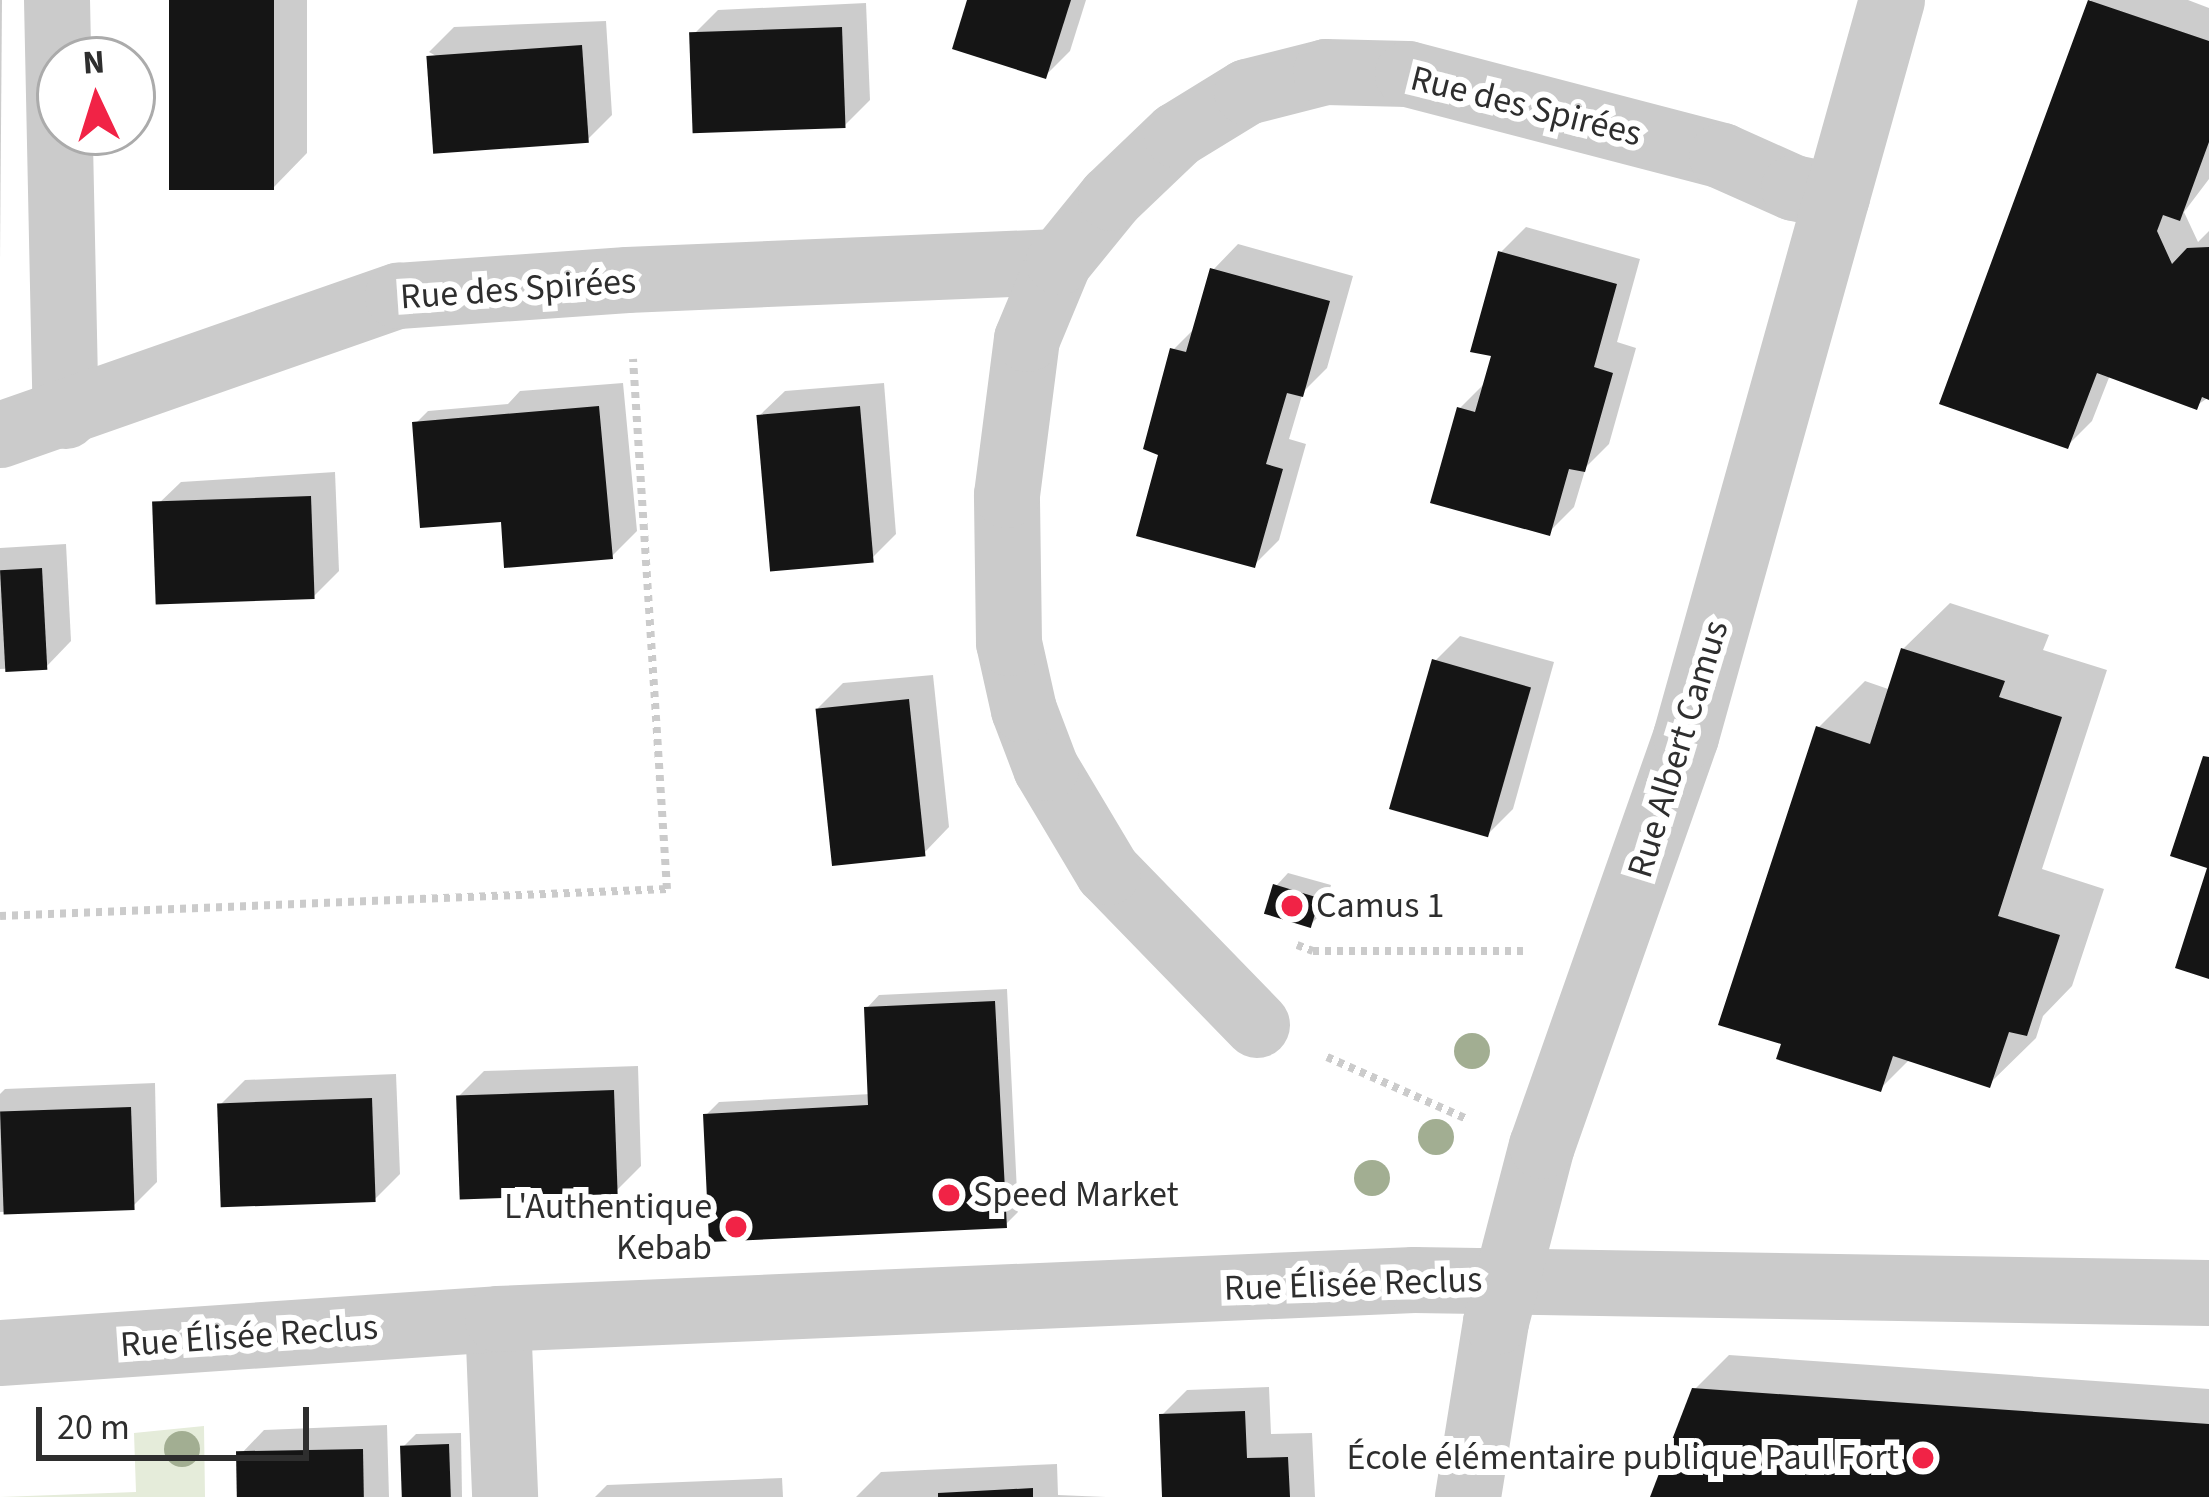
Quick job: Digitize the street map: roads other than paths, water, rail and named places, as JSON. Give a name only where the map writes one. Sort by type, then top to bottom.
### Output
[{"type":"street","points":[[57,0],[66,416]]},
{"type":"street","name":"Rue Albert Camus","points":[[1468,1497],[1506,1279],[1542,1146],[1686,737],[1892,0]]},
{"type":"street","name":"Rue des Spirées","points":[[1257,1025],[1108,872],[1046,768],[1024,710],[1009,643],[1007,495],[1027,338],[1060,262],[1111,198],[1177,135],[1247,92],[1326,72],[1408,74],[1722,156],[1794,188],[1837,197]]},
{"type":"street","name":"Rue des Spirées","points":[[0,435],[66,416],[345,310],[398,296],[627,280],[1060,262]]},
{"type":"street","name":"Rue Élisée Reclus","points":[[0,1353],[498,1319],[1506,1279],[2209,1293]]},
{"type":"street","points":[[498,1319],[504,1472]]},
{"type":"place","name":"Camus 1","points":[[1292,906]]},
{"type":"place","name":"Speed Market","points":[[949,1195]]},
{"type":"place","name":"L'Authentique Kebab","points":[[736,1227]]},
{"type":"place","name":"École élémentaire publique Paul Fort","points":[[1923,1458]]}]
